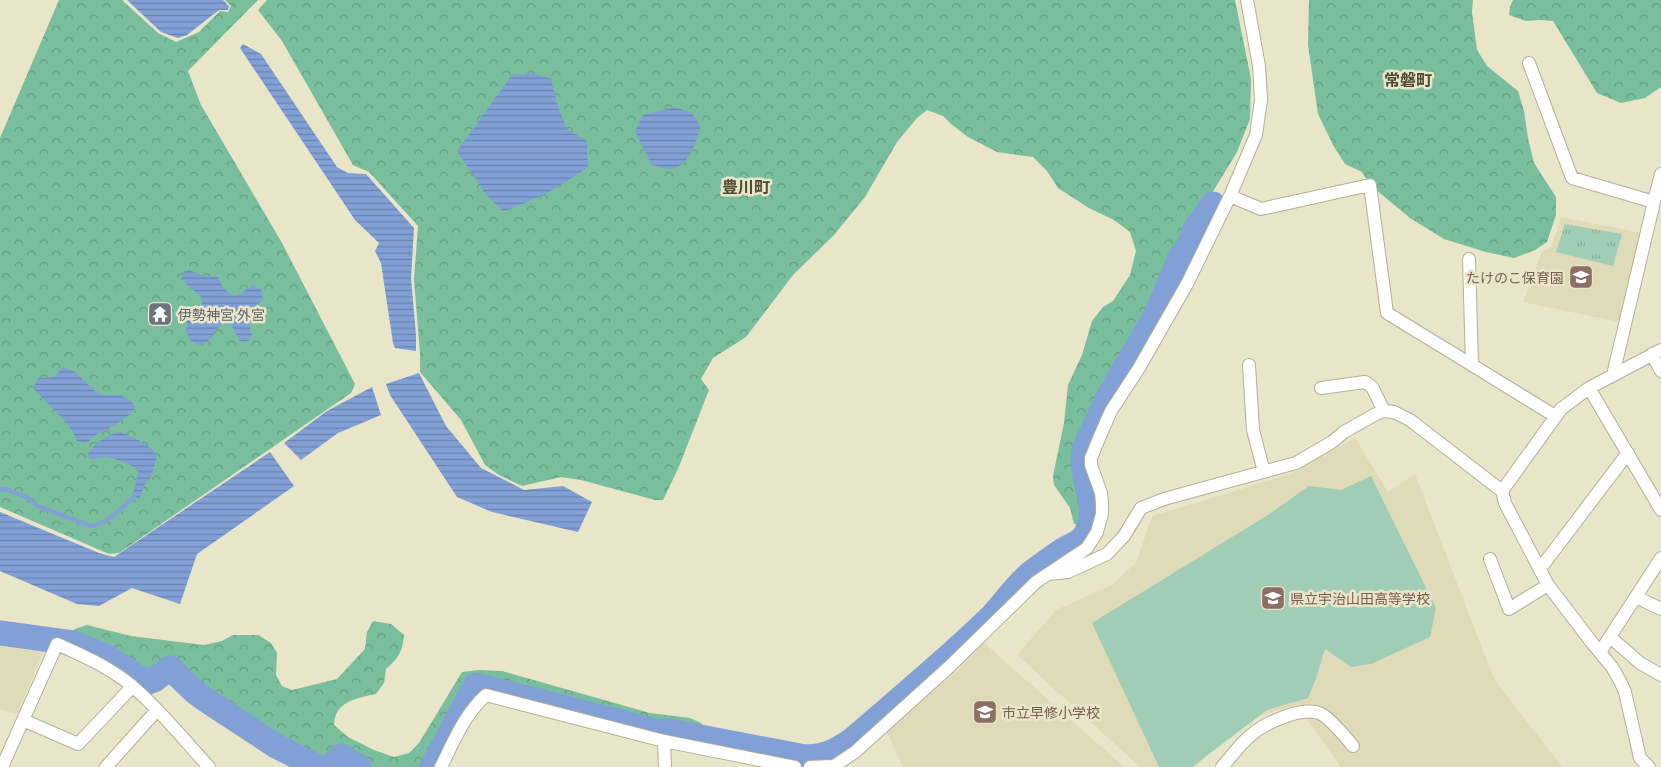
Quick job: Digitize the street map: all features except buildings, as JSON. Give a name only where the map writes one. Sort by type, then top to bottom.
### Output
[{"type":"street","points":[[810,767],[840,765],[949,667],[1036,582],[1087,548],[1097,532],[1102,514],[1102,502],[1091,458],[1097,443],[1111,411],[1140,368],[1183,291],[1230,196],[1256,135],[1261,100],[1259,66],[1247,0]]},
{"type":"street","points":[[1529,63],[1572,178],[1654,202]]},
{"type":"street","points":[[1612,375],[1661,174]]},
{"type":"street","points":[[1230,196],[1260,209],[1370,185],[1387,313],[1554,416]]},
{"type":"street","points":[[1469,260],[1472,365]]},
{"type":"street","points":[[1649,767],[1640,758],[1620,681],[1612,667],[1548,585],[1504,503],[1502,490],[1560,409],[1588,388],[1657,352],[1661,370]]},
{"type":"street","points":[[1250,366],[1253,430],[1264,472]]},
{"type":"street","points":[[1321,388],[1365,382],[1372,387],[1384,412]]},
{"type":"street","points":[[1588,388],[1661,510]]},
{"type":"street","points":[[1046,574],[1068,572],[1107,554],[1124,536],[1141,508],[1296,463],[1332,442],[1344,432],[1376,414],[1384,412],[1394,412],[1410,420],[1502,490]]},
{"type":"street","points":[[1540,568],[1628,453]]},
{"type":"street","points":[[1600,652],[1661,558]]},
{"type":"street","points":[[1490,559],[1509,609],[1548,585]]},
{"type":"street","points":[[1636,597],[1661,609]]},
{"type":"street","points":[[1610,637],[1640,663],[1661,675]]},
{"type":"street","points":[[2,767],[57,644],[92,660],[118,675],[132,686],[157,710],[209,767]]},
{"type":"street","points":[[23,720],[78,744],[132,686]]},
{"type":"street","points":[[441,767],[461,726],[474,706],[486,695],[664,742],[795,767]]},
{"type":"street","points":[[106,767],[157,710]]},
{"type":"street","points":[[1222,767],[1251,735],[1286,716],[1303,712],[1321,714],[1339,729],[1353,746]]},
{"type":"street","points":[[664,742],[665,767]]},
{"type":"shaded area","name":"たけのこ保育園","points":[[1561,217],[1641,233],[1620,322],[1523,302],[1542,251],[1551,247]]},
{"type":"shaded area","name":"県立宇治山田高等学校","points":[[1355,438],[1388,492],[1415,474],[1494,679],[1562,767],[1341,767],[1297,705],[1242,721],[1195,767],[1140,767],[1017,655],[1056,610],[1110,586],[1136,563],[1152,516],[1291,474]]},
{"type":"shaded area","points":[[0,637],[47,643],[17,714],[0,709]]},
{"type":"shaded area","name":"市立早修小学校","points":[[984,643],[1124,767],[903,767],[887,732],[958,670]]},
{"type":"green space","name":"伊勢神宮 外宮","points":[[59,0],[122,0],[158,33],[176,42],[199,32],[220,11],[228,12],[231,6],[225,0],[258,0],[188,71],[201,105],[282,243],[355,384],[351,393],[119,553],[109,554],[0,507],[0,138]]},
{"type":"green space","points":[[267,0],[1235,0],[1251,79],[1250,119],[1237,152],[1189,231],[1145,323],[1097,410],[1077,464],[1083,517],[1080,525],[1074,524],[1070,508],[1054,485],[1053,476],[1064,423],[1068,385],[1082,355],[1092,321],[1103,307],[1113,301],[1130,275],[1136,251],[1130,232],[1114,220],[1089,208],[1058,188],[1047,171],[1033,157],[997,152],[968,137],[943,116],[927,110],[917,118],[897,142],[865,197],[834,235],[793,275],[746,337],[713,358],[701,379],[709,390],[678,469],[663,500],[655,500],[581,480],[561,477],[522,486],[499,475],[485,465],[461,420],[420,372],[414,280],[418,226],[369,172],[353,165],[282,41],[258,10]]},
{"type":"green space","points":[[1309,0],[1473,0],[1472,12],[1477,50],[1487,66],[1518,91],[1524,111],[1534,163],[1556,197],[1556,215],[1547,242],[1535,250],[1514,258],[1486,252],[1444,239],[1410,218],[1370,185],[1362,172],[1345,164],[1333,145],[1318,114],[1308,45]]},
{"type":"green space","points":[[1513,0],[1661,0],[1661,87],[1645,98],[1621,103],[1597,93],[1553,21],[1526,21],[1509,15]]},
{"type":"green space","points":[[1565,224],[1622,234],[1613,266],[1556,252]]},
{"type":"green space","points":[[1371,476],[1436,608],[1430,637],[1371,664],[1351,667],[1325,649],[1308,698],[1267,710],[1192,767],[1159,767],[1092,623],[1268,515],[1309,486],[1341,490]]},
{"type":"green space","points":[[373,621],[391,624],[404,635],[401,650],[394,662],[386,669],[384,683],[376,694],[348,702],[338,711],[334,725],[348,737],[374,750],[394,757],[409,753],[419,743],[462,672],[479,670],[502,671],[650,713],[690,718],[701,723],[705,729],[695,733],[643,724],[475,683],[429,767],[365,767],[340,753],[325,767],[224,708],[187,680],[170,664],[152,677],[148,677],[108,652],[76,639],[72,634],[75,629],[87,625],[131,636],[204,645],[222,641],[233,635],[258,635],[271,643],[277,653],[276,675],[282,686],[292,690],[337,679],[365,649],[367,632]]},
{"type":"water","points":[[127,0],[223,0],[229,6],[228,10],[219,10],[187,35],[178,38],[161,32]]},
{"type":"water","points":[[243,44],[261,54],[337,167],[348,173],[366,174],[414,228],[411,278],[416,351],[395,348],[393,343],[381,263],[375,251],[379,243],[355,220],[240,48]]},
{"type":"water","points":[[533,73],[551,79],[558,107],[567,129],[587,141],[588,167],[526,203],[503,211],[487,196],[457,151],[512,75]]},
{"type":"water","points":[[675,107],[692,113],[701,127],[690,155],[680,166],[667,169],[651,164],[635,131],[643,115]]},
{"type":"water","points":[[189,270],[204,276],[218,277],[223,288],[233,296],[238,295],[253,285],[261,289],[263,298],[248,317],[252,335],[249,340],[245,342],[240,341],[231,325],[223,322],[207,342],[198,345],[190,340],[186,332],[187,323],[203,301],[181,279],[184,271]]},
{"type":"water","points":[[63,367],[75,372],[96,392],[104,395],[120,395],[131,401],[135,407],[131,414],[107,430],[97,434],[89,441],[84,443],[77,441],[71,429],[34,387],[38,378],[54,377]]},
{"type":"water","points":[[419,373],[446,426],[481,468],[524,490],[563,486],[592,502],[578,532],[492,512],[457,497],[390,395],[386,384]]},
{"type":"water","points":[[372,387],[381,415],[338,433],[301,460],[284,443],[327,411]]},
{"type":"water","points":[[120,432],[151,448],[157,457],[151,477],[145,484],[138,499],[133,496],[137,470],[113,458],[92,459],[87,457],[92,448],[100,441]]},
{"type":"water","points":[[270,452],[294,486],[197,554],[180,604],[132,588],[99,606],[77,604],[0,571],[0,512],[99,553],[114,557]]},
{"type":"waterway","points":[[432,767],[476,685],[660,732],[669,731],[800,756],[808,757],[828,754],[852,740],[974,633],[991,617],[1026,577],[1055,555],[1084,537],[1091,519],[1090,498],[1083,457],[1085,447],[1107,399],[1156,315],[1180,258],[1187,249],[1196,228],[1213,204]]},
{"type":"waterway","points":[[0,489],[26,497],[38,506],[90,526],[102,523],[134,497]]},
{"type":"waterway","points":[[0,633],[73,643],[108,657],[136,676],[149,682],[170,668],[195,692],[209,702],[276,746],[318,767]]},
{"type":"waterway","points":[[331,767],[341,756],[359,767]]},
{"type":"place","name":"たけのこ保育園","points":[[1581,277]]},
{"type":"place","name":"伊勢神宮 外宮","points":[[160,314]]},
{"type":"place","name":"県立宇治山田高等学校","points":[[1273,598]]},
{"type":"place","name":"市立早修小学校","points":[[985,712]]},
{"type":"district","name":"常磐町","points":[[1408,80]]},
{"type":"district","name":"豊川町","points":[[746,187]]}]
